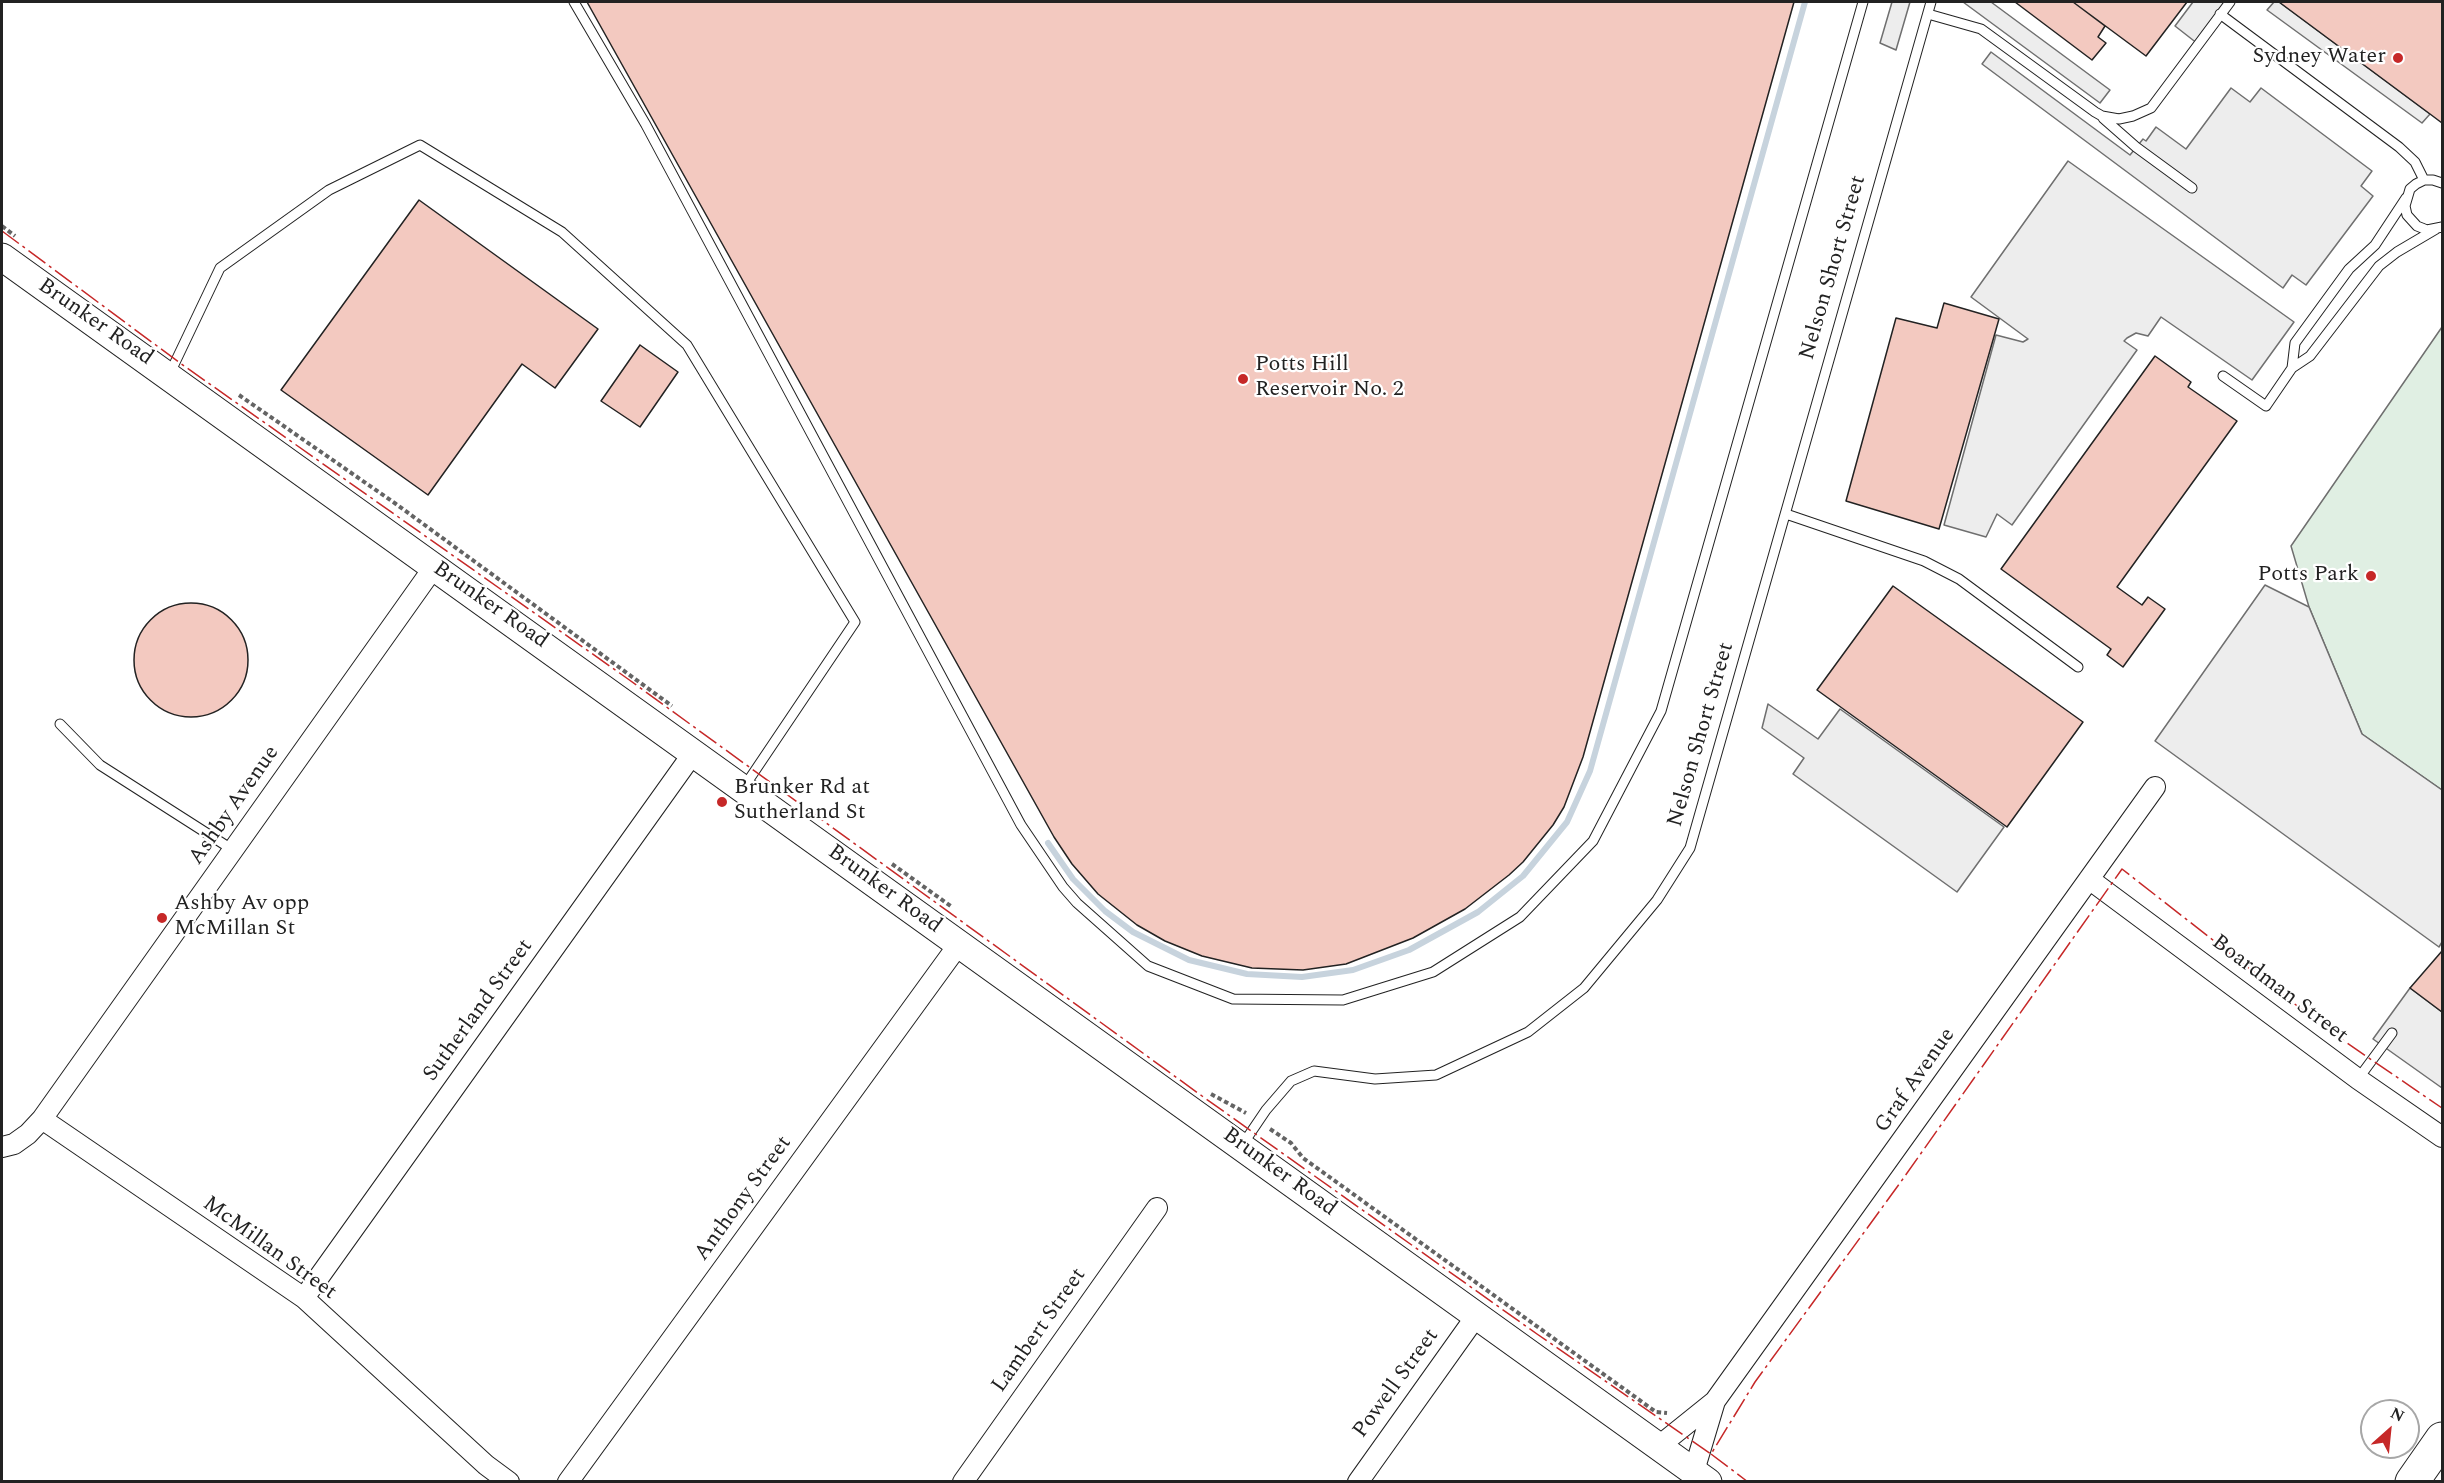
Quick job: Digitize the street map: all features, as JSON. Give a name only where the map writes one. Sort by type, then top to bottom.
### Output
[{"type":"highway","points":[[2412,1482],[2442,1439]]},
{"type":"main road","name":"Brunker Road","points":[[10,247],[169,375],[1701,1476]]},
{"type":"street","name":"Ashby Avenue","points":[[2,1147],[28,1134],[42,1119],[434,567]]},
{"type":"street","name":"Sutherland Street","points":[[303,1298],[694,752]]},
{"type":"street","name":"Graf Avenue","points":[[1659,1446],[1715,1401],[2155,787]]},
{"type":"street","name":"Boardman Street","points":[[2089,879],[2358,1079],[2442,1137]]},
{"type":"street","name":"Anthony Street","points":[[568,1482],[959,944]]},
{"type":"street","name":"McMillan Street","points":[[42,1119],[303,1298],[486,1465],[509,1482]]},
{"type":"street","name":"Lambert Street","points":[[963,1482],[1157,1208]]},
{"type":"street","name":"Powell Street","points":[[1358,1482],[1477,1315]]},
{"type":"street","name":"Graf Avenue","points":[[1701,1476],[1715,1401]]},
{"type":"lane","points":[[574,2],[651,136],[1022,825],[1063,887],[1077,903],[1148,966],[1233,999],[1343,1000],[1433,972],[1520,917],[1593,841],[1655,721],[1667,688],[1863,2]]},
{"type":"lane","name":"Nelson Short Street","points":[[1242,1146],[1274,1099],[1291,1081],[1314,1071],[1375,1079],[1436,1075],[1528,1032],[1584,988],[1657,900],[1690,848],[1932,2]]},
{"type":"lane","points":[[2102,116],[2126,118],[2151,108],[2230,2]]},
{"type":"lane","points":[[1928,14],[1981,29],[2102,116],[2136,147],[2192,188]]},
{"type":"lane","points":[[2220,14],[2399,147],[2415,162],[2424,180]]},
{"type":"lane","points":[[169,375],[220,268],[329,190],[420,145],[562,232],[687,345],[855,622],[743,788]]},
{"type":"lane","points":[[2292,368],[2295,343],[2349,268],[2375,245],[2410,189],[2424,180],[2442,183]]},
{"type":"lane","points":[[2406,198],[2405,206],[2410,220],[2416,226],[2427,230],[2439,228]]},
{"type":"lane","points":[[2223,375],[2266,406],[2292,368],[2310,356],[2379,266],[2397,252],[2439,228]]},
{"type":"lane","points":[[1786,514],[1924,561],[1959,579],[2078,667]]},
{"type":"lane","points":[[60,724],[100,765],[233,850]]},
{"type":"lane","points":[[2358,1079],[2392,1033]]},
{"type":"path","points":[[2,226],[10,247]]},
{"type":"path","points":[[236,393],[396,504],[675,708]]},
{"type":"path","points":[[886,860],[953,908]]},
{"type":"path","points":[[1202,1088],[1227,1101]]},
{"type":"path","points":[[1291,1143],[1303,1158],[1656,1412],[1676,1414]]},
{"type":"green space","name":"Potts Park","points":[[2442,327],[2442,790],[2362,734],[2309,607],[2291,546]]},
{"type":"shaded area","points":[[1892,2],[1910,2],[1896,50],[1880,43]]},
{"type":"shaded area","points":[[1963,2],[1991,2],[2110,90],[2100,103]]},
{"type":"shaded area","points":[[2193,2],[2230,2],[2198,44],[2175,26]]},
{"type":"shaded area","points":[[2274,2],[2279,2],[2430,114],[2422,123],[2267,10]]},
{"type":"shaded area","points":[[1991,52],[2130,155],[2143,139],[2146,141],[2156,127],[2186,149],[2231,88],[2250,102],[2261,88],[2372,171],[2361,186],[2373,196],[2306,285],[2292,275],[2283,288],[1982,64]]},
{"type":"shaded area","points":[[2068,161],[2294,322],[2252,380],[2161,317],[2148,336],[2136,333],[2127,338],[2124,341],[2137,350],[2012,525],[1997,514],[1986,537],[1944,525],[1996,335],[2023,342],[2028,339],[1971,297]]},
{"type":"shaded area","points":[[2265,585],[2309,607],[2362,734],[2442,790],[2442,942],[2439,947],[2155,741]]},
{"type":"shaded area","points":[[1768,704],[1818,739],[1840,709],[2004,827],[1957,892],[1793,774],[1804,758],[1762,728]]},
{"type":"shaded area","points":[[2410,988],[2442,1012],[2442,1088],[2373,1039]]},
{"type":"building","name":"Potts Hill Reservoir No. 2","points":[[587,2],[1794,2],[1583,757],[1564,807],[1553,825],[1523,862],[1465,909],[1413,938],[1346,964],[1303,970],[1252,968],[1202,956],[1165,941],[1137,925],[1098,894],[1072,864],[1054,837]]},
{"type":"building","points":[[2015,2],[2073,2],[2105,26],[2098,37],[2106,43],[2092,60]]},
{"type":"building","points":[[2073,2],[2187,2],[2146,56]]},
{"type":"building","name":"Sydney Water","points":[[2279,2],[2442,2],[2442,123],[2430,114]]},
{"type":"building","points":[[419,200],[598,329],[555,388],[522,364],[428,495],[281,390]]},
{"type":"building","points":[[1944,303],[1999,319],[1939,529],[1846,501],[1896,318],[1937,328]]},
{"type":"building","points":[[640,345],[678,372],[640,427],[601,401]]},
{"type":"building","points":[[2155,356],[2191,382],[2188,387],[2237,421],[2117,587],[2142,605],[2148,597],[2165,609],[2123,667],[2107,655],[2111,649],[2001,569]]},
{"type":"building","points":[[1893,586],[2083,722],[2007,827],[1817,690]]},
{"type":"building","points":[[191,603],[213,607],[231,620],[244,638],[248,660],[244,682],[231,700],[213,713],[191,717],[169,713],[151,700],[138,682],[134,660],[138,638],[151,620],[169,607]]},
{"type":"building","points":[[2442,951],[2442,1012],[2410,988]]},
{"type":"waterway","points":[[1048,843],[1073,879],[1105,911],[1133,932],[1189,960],[1247,974],[1302,977],[1353,970],[1409,950],[1478,912],[1523,876],[1567,822],[1590,771],[1805,2]]},
{"type":"power","points":[[2,231],[180,363],[628,679],[1202,1096],[1537,1334],[1711,1454],[1755,1382],[1900,1183],[2122,869],[2328,1030],[2442,1108]]},
{"type":"power","points":[[1711,1454],[1748,1482]]},
{"type":"place","name":"Sydney Water","points":[[2398,58]]},
{"type":"place","name":"Potts Hill Reservoir No. 2","points":[[1243,379]]},
{"type":"place","name":"Potts Park","points":[[2371,576]]},
{"type":"place","name":"Brunker Rd at Sutherland St","points":[[722,802]]},
{"type":"place","name":"Ashby Av opp McMillan St","points":[[162,918]]}]
